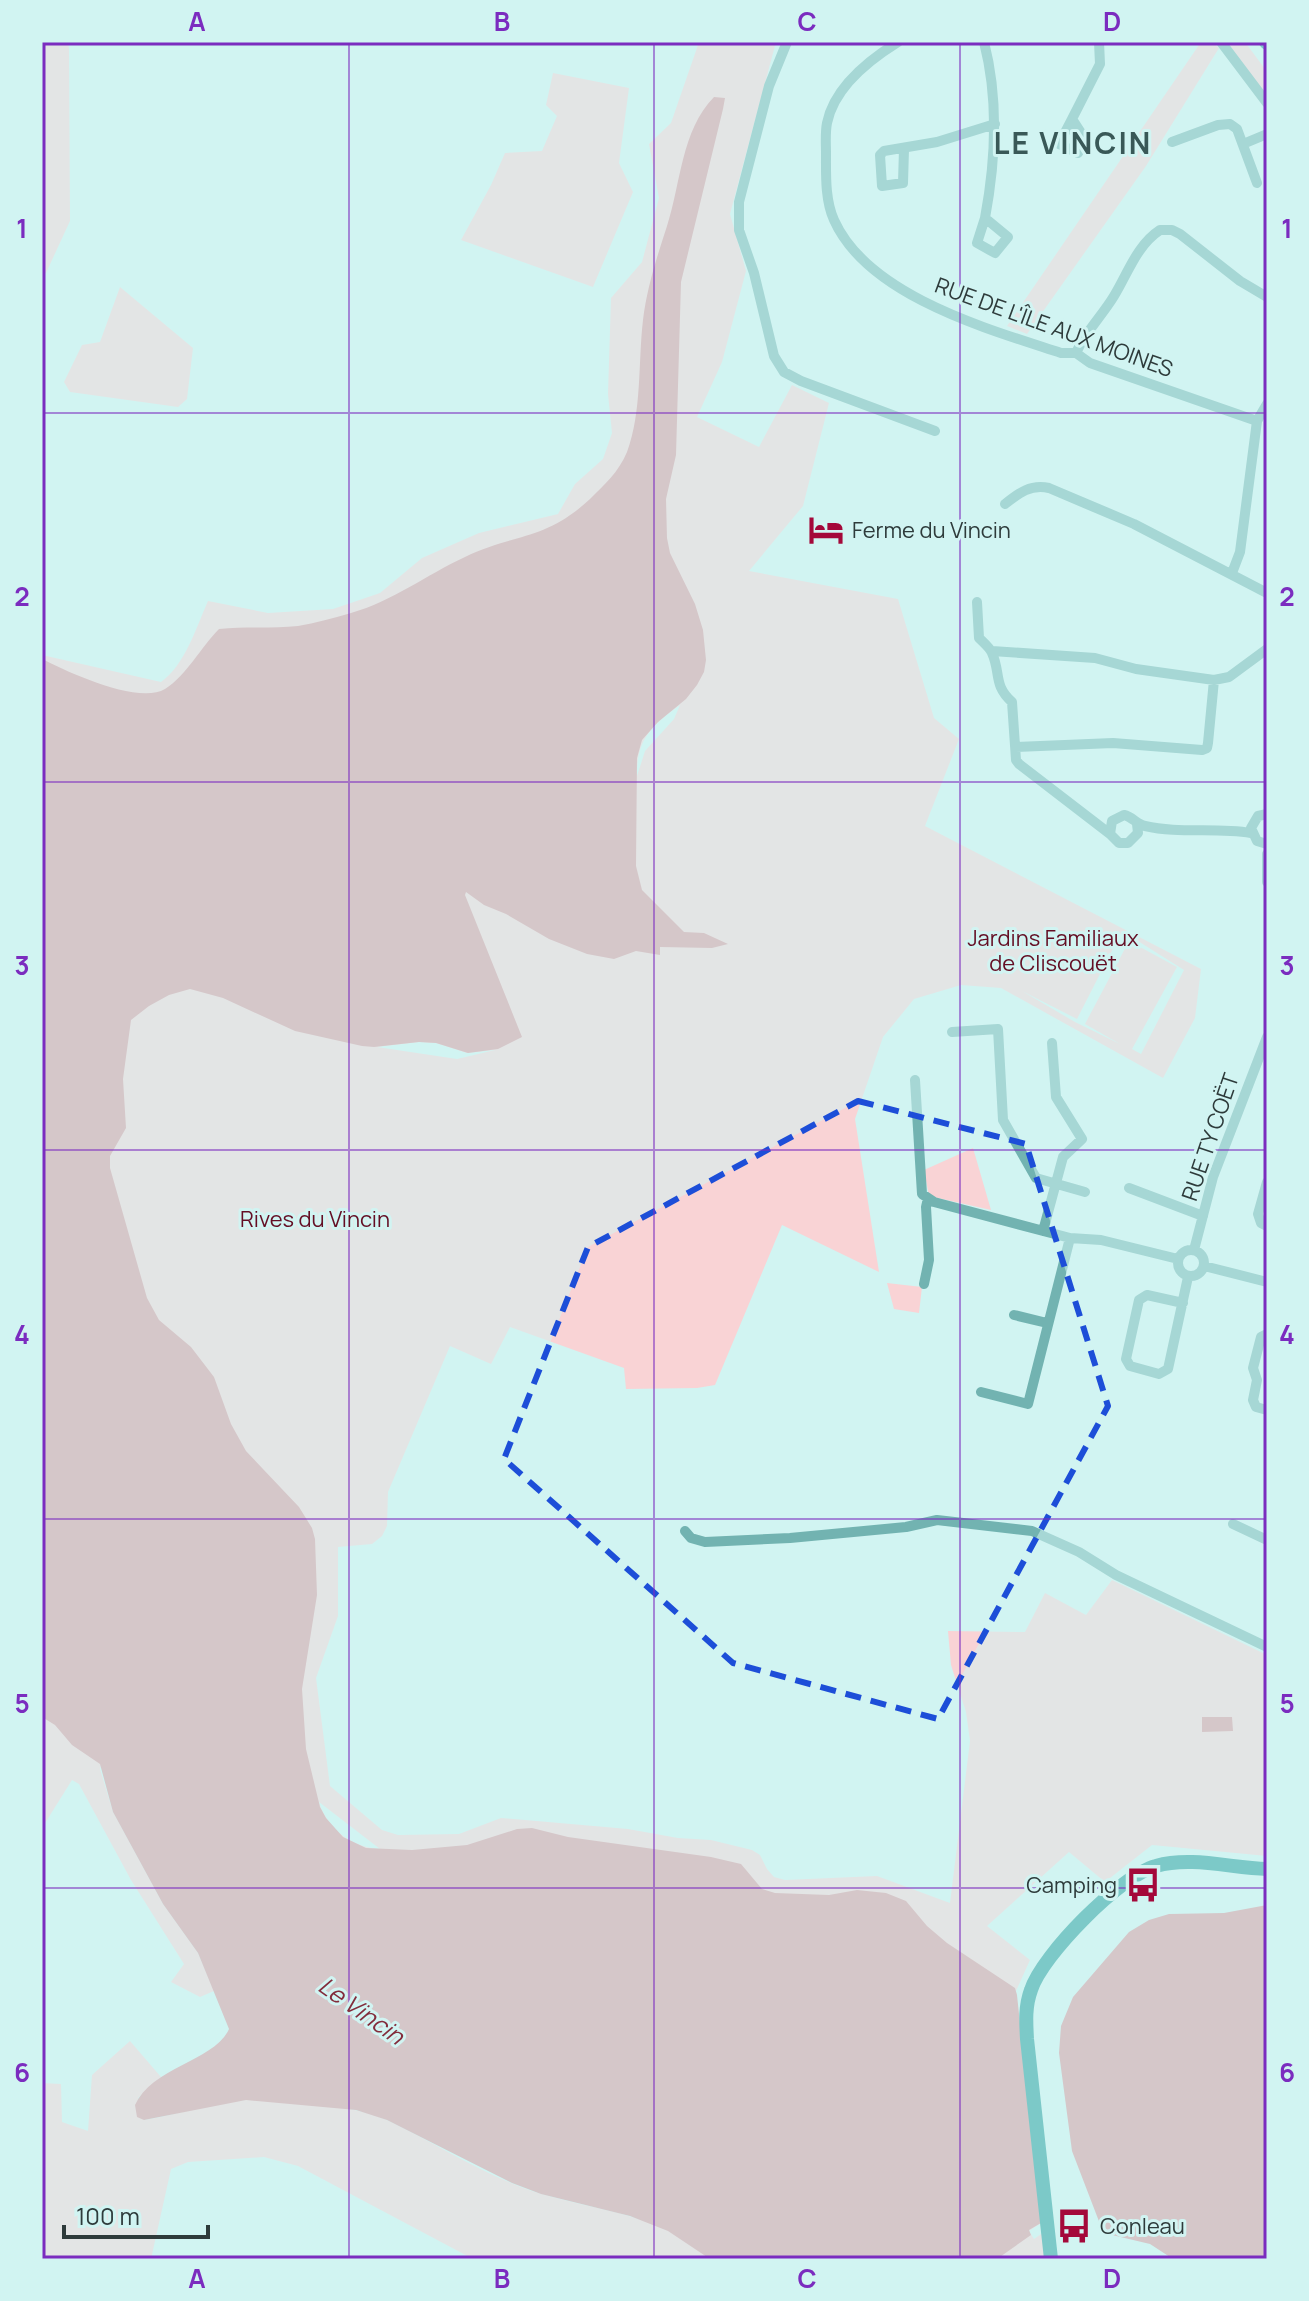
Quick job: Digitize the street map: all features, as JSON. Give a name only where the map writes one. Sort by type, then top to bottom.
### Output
[{"type":"street","points":[[787,42],[769,86],[739,202],[739,230],[754,273],[774,356],[784,372],[801,381],[935,431]]},
{"type":"street","name":"RUE DE L'ÎLE AUX MOINES","points":[[898,42],[858,73],[836,100],[830,113],[826,134],[827,195],[837,226],[851,247],[873,269],[915,296],[1014,338],[1061,353],[1076,353],[1090,363],[1257,421]]},
{"type":"street","points":[[984,42],[991,70],[995,124],[991,186],[985,218]]},
{"type":"street","points":[[1072,119],[1100,64],[1099,42]]},
{"type":"street","points":[[1221,42],[1267,103]]},
{"type":"street","points":[[904,149],[995,124]]},
{"type":"street","points":[[1172,142],[1218,125],[1230,124],[1237,129],[1257,183]]},
{"type":"street","points":[[1243,144],[1267,134]]},
{"type":"street","points":[[1076,353],[1081,341],[1114,297],[1142,245],[1160,230],[1180,234],[1240,281],[1267,297]]},
{"type":"street","points":[[1232,573],[1240,552],[1257,421],[1267,404]]},
{"type":"street","points":[[1005,504],[1022,490],[1049,488],[1134,524],[1267,593]]},
{"type":"street","points":[[977,602],[979,638],[992,651],[998,684],[1012,702],[1019,764],[1119,843],[1128,843],[1136,837],[1162,829]]},
{"type":"street","points":[[992,651],[1095,658],[1136,669],[1214,680],[1229,677],[1267,649]]},
{"type":"street","points":[[1016,747],[1113,743],[1202,750],[1208,743],[1214,680]]},
{"type":"street","points":[[1267,814],[1258,816],[1252,828],[1257,841],[1267,844]]},
{"type":"street","points":[[1090,818],[1104,822],[1124,815],[1132,817],[1137,824],[1136,837]]},
{"type":"street","points":[[1110,834],[1112,821]]},
{"type":"street","points":[[1137,824],[1162,829],[1252,828]]},
{"type":"street","points":[[1267,854],[1267,882]]},
{"type":"street","points":[[952,1032],[998,1029],[1003,1120],[1036,1178],[1085,1192]]},
{"type":"street","name":"RUE TY COËT","points":[[1194,1250],[1213,1177],[1267,1037]]},
{"type":"street","points":[[1043,1231],[1063,1157],[1082,1139],[1056,1097],[1052,1043]]},
{"type":"street","points":[[915,1080],[922,1194],[934,1202],[1070,1238],[1101,1240],[1178,1259]]},
{"type":"street","points":[[1267,1182],[1258,1214],[1261,1223],[1267,1226]]},
{"type":"street","points":[[1129,1188],[1203,1216]]},
{"type":"street","points":[[924,1284],[929,1260],[928,1198]]},
{"type":"street","points":[[981,1392],[1028,1404],[1070,1238]]},
{"type":"street","points":[[1194,1250],[1202,1256],[1204,1266],[1200,1273],[1188,1277],[1179,1270],[1178,1259],[1184,1252],[1194,1250]]},
{"type":"street","points":[[1204,1266],[1267,1282]]},
{"type":"street","points":[[1183,1303],[1147,1295],[1139,1300],[1126,1359],[1130,1366],[1159,1374],[1168,1369],[1183,1303],[1188,1277]]},
{"type":"street","points":[[1014,1315],[1047,1323]]},
{"type":"street","points":[[1267,1334],[1261,1337],[1253,1368],[1257,1380],[1253,1400],[1256,1407],[1267,1410]]},
{"type":"street","points":[[685,1531],[691,1538],[705,1542],[906,1527],[937,1520],[1032,1531],[1267,1647]]},
{"type":"street","points":[[1233,1524],[1267,1540]]},
{"type":"street","points":[[1051,2259],[1026,2027],[1031,1988],[1043,1964],[1101,1904],[1147,1869],[1180,1862],[1267,1869]]},
{"type":"highlighted area","points":[[858,1101],[1026,1144],[1108,1406],[938,1719],[733,1663],[504,1459],[588,1247]]},
{"type":"green space","points":[[42,42],[68,42],[70,221],[46,273],[42,274]]},
{"type":"green space","points":[[699,42],[776,42],[730,214],[746,271],[722,362],[697,417],[759,447],[792,385],[829,403],[803,506],[749,571],[898,599],[934,718],[959,739],[925,826],[1201,969],[1195,1018],[1163,1078],[1001,988],[961,985],[914,999],[883,1037],[855,1119],[879,1272],[782,1225],[715,1385],[626,1389],[624,1368],[510,1327],[491,1364],[450,1346],[388,1492],[387,1526],[382,1536],[372,1544],[338,1547],[338,1616],[316,1678],[330,1786],[382,1830],[398,1835],[459,1834],[501,1818],[628,1829],[711,1840],[752,1850],[760,1855],[774,1877],[785,1880],[877,1876],[950,1903],[970,1741],[966,1712],[951,1665],[948,1631],[1025,1632],[1045,1593],[1086,1615],[1112,1580],[1267,1655],[1267,1856],[1152,1845],[1105,1882],[1069,1852],[987,1926],[1030,1960],[1016,1991],[1041,2223],[1029,2231],[1034,2239],[1044,2232],[1047,2259],[953,2259],[329,1935],[42,1198],[108,1030],[620,626],[42,712],[42,655],[161,682],[183,656],[208,601],[268,613],[333,609],[380,593],[422,558],[479,533],[558,514],[575,484],[603,459],[612,433],[608,394],[611,298],[642,262],[659,198],[649,144],[671,123]],"holes":[[[680,705],[674,719],[645,751],[637,776],[643,743]],[[1122,931],[1184,970],[1141,1054],[1132,1049],[1177,967],[1129,941],[1085,1024],[1120,1044],[1022,991],[1077,1019]],[[419,1042],[436,1043],[467,1053],[495,1050],[457,1059],[377,1047]],[[319,1802],[380,1849],[351,1841],[328,1821]]]},
{"type":"green space","points":[[1201,42],[1213,42],[1219,48],[1146,166],[1027,334],[1007,326]]},
{"type":"green space","points":[[1227,42],[1245,42],[1267,68],[1267,96]]},
{"type":"green space","points":[[553,73],[629,88],[619,163],[633,192],[593,287],[461,240],[505,153],[542,151],[557,116],[546,105]]},
{"type":"green space","points":[[120,287],[193,348],[187,399],[178,407],[70,392],[64,382],[82,345],[100,342]]},
{"type":"green space","points":[[973,1148],[991,1210],[929,1196],[924,1170]]},
{"type":"green space","points":[[887,1283],[922,1287],[919,1313],[894,1309]]},
{"type":"green space","points":[[42,1565],[111,1719],[100,1769],[113,1812],[163,1904],[198,1953],[214,1991],[200,1997],[171,1982],[184,1964],[131,1880],[79,1784],[72,1780],[42,1828]]},
{"type":"green space","points":[[130,2041],[161,2077],[138,2098],[144,2120],[245,2100],[299,2102],[375,2115],[522,2187],[630,2216],[673,2233],[693,2244],[710,2259],[473,2259],[298,2166],[264,2157],[188,2162],[171,2169],[151,2259],[42,2259],[42,2083],[61,2084],[62,2122],[88,2131],[92,2075]]},
{"type":"water","name":"Le Vincin","points":[[714,97],[725,98],[681,282],[676,455],[666,499],[670,553],[695,604],[703,630],[706,660],[704,672],[686,699],[642,740],[637,758],[636,866],[642,890],[684,932],[704,933],[728,944],[712,948],[660,947],[660,955],[636,951],[614,959],[587,954],[549,939],[484,905],[466,892],[522,1037],[498,1049],[468,1053],[436,1043],[362,1046],[295,1031],[223,998],[190,989],[169,995],[131,1020],[123,1079],[126,1128],[110,1156],[110,1168],[147,1298],[159,1320],[191,1347],[214,1377],[231,1424],[246,1451],[299,1507],[312,1528],[317,1595],[302,1689],[306,1749],[320,1807],[326,1818],[343,1837],[366,1848],[412,1850],[467,1845],[517,1829],[532,1828],[568,1837],[741,1864],[762,1889],[775,1893],[829,1895],[857,1890],[886,1893],[906,1901],[927,1926],[947,1943],[1015,1988],[1017,1995],[1041,2223],[1029,2230],[1031,2235],[997,2259],[710,2259],[668,2231],[630,2216],[541,2194],[512,2183],[387,2120],[356,2110],[246,2100],[144,2120],[137,2117],[135,2105],[143,2092],[169,2072],[211,2049],[229,2029],[198,1953],[163,1904],[113,1812],[100,1764],[72,1745],[55,1725],[42,1717],[42,659],[103,685],[153,693],[165,689],[180,676],[219,629],[298,626],[366,608],[465,557],[544,529],[574,513],[611,478],[627,452],[637,404],[643,320],[650,284],[688,141]]},
{"type":"water","points":[[1202,1717],[1232,1717],[1233,1731],[1202,1732]]},
{"type":"water","points":[[1267,1905],[1267,2259],[1173,2259],[1150,2244],[1112,2235],[1100,2224],[1072,2151],[1059,2053],[1061,2026],[1073,1997],[1129,1932],[1149,1920],[1169,1914],[1224,1913]]},
{"type":"place","name":"Ferme du Vincin","points":[[826,530]]},
{"type":"place","name":"Camping","points":[[1143,1885]]},
{"type":"place","name":"Conleau","points":[[1074,2226]]},
{"type":"district","name":"LE VINCIN","points":[[1073,142]]},
{"type":"park label","name":"Jardins Familiaux de Cliscouët","points":[[1053,950]]},
{"type":"park label","name":"Rives du Vincin","points":[[315,1219]]}]
